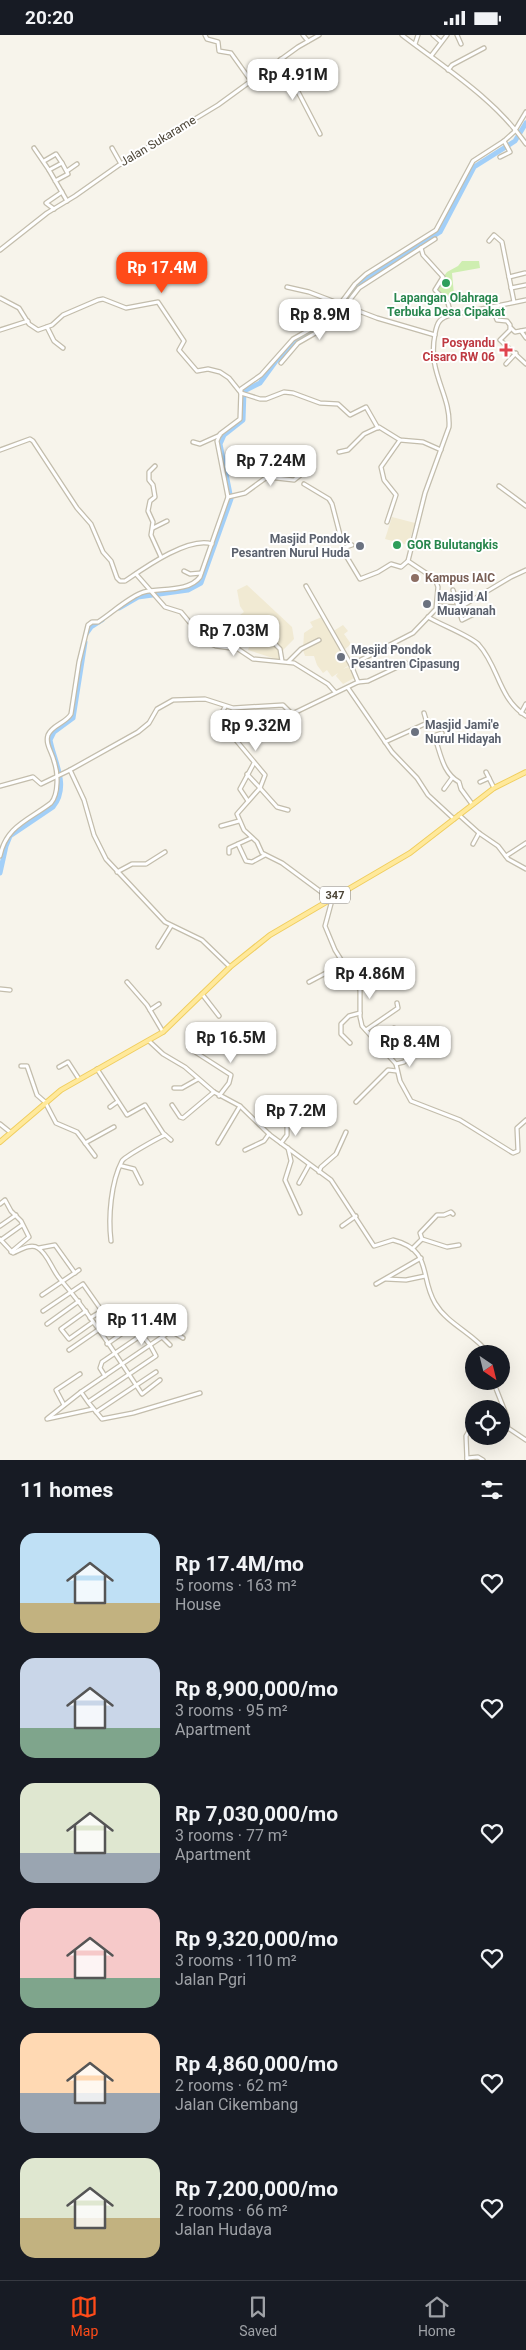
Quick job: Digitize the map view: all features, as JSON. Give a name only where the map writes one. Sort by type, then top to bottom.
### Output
[{"type":"main road","name":"347","points":[[0,1142],[44,1102],[79,1079],[163,1032],[230,967],[270,935],[330,898],[410,853],[494,788],[526,773]]},
{"type":"street","points":[[205,35],[207,39],[218,42],[219,51],[231,53],[252,81]]},
{"type":"street","points":[[303,35],[308,41]]},
{"type":"street","name":"Jalan Sukarame","points":[[0,250],[54,209],[121,164],[218,105],[281,59],[319,35]]},
{"type":"street","points":[[402,35],[472,88],[524,138],[526,144]]},
{"type":"street","points":[[415,44],[418,35]]},
{"type":"street","points":[[433,35],[441,43]]},
{"type":"street","points":[[431,56],[447,35]]},
{"type":"street","points":[[457,35],[461,44]]},
{"type":"street","points":[[448,70],[452,65],[484,48]]},
{"type":"street","points":[[281,59],[320,134]]},
{"type":"street","points":[[193,442],[200,444],[220,434],[239,421],[243,387],[261,375],[286,346],[325,322],[364,284],[422,245],[439,227],[473,161],[506,145],[526,112]]},
{"type":"street","points":[[500,157],[509,153],[506,145]]},
{"type":"street","points":[[34,148],[44,161],[67,201]]},
{"type":"street","points":[[112,149],[121,164]]},
{"type":"street","points":[[44,161],[56,154],[67,171]]},
{"type":"street","points":[[49,170],[62,163]]},
{"type":"street","points":[[55,181],[67,175],[67,171],[77,164]]},
{"type":"street","points":[[54,209],[46,202],[62,192]]},
{"type":"street","points":[[489,241],[494,235],[502,242],[514,302]]},
{"type":"street","points":[[281,363],[298,343],[332,324],[355,284],[366,274],[435,239]]},
{"type":"street","points":[[422,245],[423,255],[443,277],[435,290],[448,303],[450,315]]},
{"type":"street","points":[[509,277],[525,273]]},
{"type":"street","points":[[511,288],[526,285]]},
{"type":"street","points":[[287,287],[309,292],[341,306],[435,335]]},
{"type":"street","points":[[0,298],[19,308],[36,330],[47,327],[63,315],[98,300],[103,299],[126,308],[158,302],[184,341],[179,349],[197,371],[208,369],[220,372],[229,378],[242,394],[266,399],[284,392],[293,393],[320,403],[338,404],[350,415],[366,407],[378,428],[400,440],[423,442],[442,447]]},
{"type":"street","points":[[304,484],[329,499],[332,504],[343,548],[360,579],[378,572],[391,564],[401,567],[409,562],[424,493],[449,427],[450,417],[432,361],[439,320],[450,315],[526,300]]},
{"type":"street","points":[[492,307],[497,319],[507,321],[515,332],[526,330]]},
{"type":"street","points":[[0,330],[28,321]]},
{"type":"street","points":[[47,327],[54,341],[63,348]]},
{"type":"street","points":[[511,329],[500,340],[526,364]]},
{"type":"street","points":[[521,331],[526,338]]},
{"type":"street","points":[[506,364],[516,353]]},
{"type":"street","points":[[339,452],[348,451],[364,434],[378,428]]},
{"type":"street","points":[[0,856],[3,843],[9,833],[53,800],[56,792],[54,761],[47,743],[47,736],[49,732],[66,720],[71,713],[85,629],[92,622],[98,622],[134,596],[192,585],[201,573],[230,497],[217,445],[220,434]]},
{"type":"street","points":[[0,450],[30,439],[34,441],[77,508],[91,524],[103,552],[111,561],[117,579],[122,582],[161,557],[191,544],[208,542],[212,544]]},
{"type":"street","points":[[387,522],[396,495],[387,485],[381,470],[385,460],[400,440]]},
{"type":"street","points":[[155,465],[149,472],[149,480],[153,485],[155,497],[150,501],[148,510],[152,520],[151,535],[161,557]]},
{"type":"street","points":[[230,497],[244,493],[267,477],[294,480],[303,473]]},
{"type":"street","points":[[499,485],[526,506]]},
{"type":"street","points":[[152,528],[167,521]]},
{"type":"street","points":[[343,548],[352,545]]},
{"type":"street","points":[[351,665],[407,638],[437,606],[438,587],[435,579],[409,562]]},
{"type":"street","points":[[437,606],[458,607],[526,570]]},
{"type":"street","points":[[184,571],[190,574],[201,573]]},
{"type":"street","points":[[136,573],[155,597],[168,609],[181,612],[208,643],[238,649],[253,659],[282,661],[297,665],[328,684],[335,692]]},
{"type":"street","points":[[306,586],[351,665],[358,682]]},
{"type":"street","points":[[453,590],[462,620],[480,611]]},
{"type":"street","points":[[428,617],[479,644],[505,694],[521,713],[526,716]]},
{"type":"street","points":[[261,644],[265,634],[272,625]]},
{"type":"street","points":[[265,634],[280,649],[282,661]]},
{"type":"street","points":[[288,662],[301,649],[319,640]]},
{"type":"street","points":[[0,786],[33,777],[41,783],[70,770],[146,726],[157,709],[164,703],[205,699],[225,707],[283,705],[291,713],[294,713],[335,692],[348,688],[358,682],[368,681],[406,663]]},
{"type":"street","points":[[399,667],[401,673]]},
{"type":"street","points":[[348,688],[396,756],[417,778],[428,795],[454,819]]},
{"type":"street","points":[[521,713],[526,704]]},
{"type":"street","points":[[225,707],[221,714],[225,727],[265,775],[260,788],[238,811],[239,821],[251,838],[257,842],[261,852],[282,863],[330,898],[332,903],[325,927],[332,944],[360,990],[360,1021],[396,1065],[403,1089],[414,1104],[460,1120],[514,1153],[518,1151],[517,1128],[526,1120]]},
{"type":"street","points":[[385,742],[427,723],[424,713]]},
{"type":"street","points":[[442,733],[436,735],[435,738],[445,769],[452,778],[459,782],[461,789],[472,804]]},
{"type":"street","points":[[248,801],[240,789],[254,763]]},
{"type":"street","points":[[70,770],[84,800],[100,847],[117,872],[160,917],[171,926],[202,940],[230,967]]},
{"type":"street","points":[[486,772],[494,788]]},
{"type":"street","points":[[248,774],[277,807],[288,810]]},
{"type":"street","points":[[480,782],[489,777]]},
{"type":"street","points":[[444,789],[452,778]]},
{"type":"street","points":[[458,815],[498,846],[506,856],[526,869]]},
{"type":"street","points":[[222,826],[239,821]]},
{"type":"street","points":[[473,843],[479,833]]},
{"type":"street","points":[[229,853],[229,848],[251,838]]},
{"type":"street","points":[[506,856],[526,843]]},
{"type":"street","points":[[238,844],[246,861],[252,862],[265,855]]},
{"type":"street","points":[[117,872],[132,864],[146,864],[165,852]]},
{"type":"street","points":[[158,947],[171,926]]},
{"type":"street","points":[[310,982],[344,964]]},
{"type":"street","points":[[127,983],[150,1010],[155,1022],[163,1032]]},
{"type":"street","points":[[0,989],[10,990]]},
{"type":"street","points":[[202,994],[219,1016]]},
{"type":"street","points":[[366,1030],[398,1008],[397,1003]]},
{"type":"street","points":[[150,1010],[159,1004]]},
{"type":"street","points":[[350,1043],[341,1034],[341,1024],[349,1017],[360,1013]]},
{"type":"street","points":[[380,1046],[391,1036],[394,1028]]},
{"type":"street","points":[[150,1040],[214,1093],[240,1106],[269,1134],[334,1184],[374,1246],[393,1240],[412,1249],[424,1262],[425,1276],[437,1306],[479,1345]]},
{"type":"street","points":[[189,1048],[231,1075],[229,1083],[220,1095]]},
{"type":"street","points":[[396,1065],[404,1062],[412,1053]]},
{"type":"street","points":[[59,1067],[68,1062],[79,1079]]},
{"type":"street","points":[[22,1066],[27,1066],[37,1095],[44,1102],[56,1123],[77,1132],[95,1156]]},
{"type":"street","points":[[98,1069],[117,1102],[128,1115],[146,1105],[164,1135],[171,1140]]},
{"type":"street","points":[[356,1102],[388,1070],[397,1071]]},
{"type":"street","points":[[174,1088],[182,1088],[198,1079]]},
{"type":"street","points":[[172,1105],[180,1117],[183,1117],[214,1093]]},
{"type":"street","points":[[110,1107],[117,1102]]},
{"type":"street","points":[[218,1143],[240,1106]]},
{"type":"street","points":[[281,1143],[287,1135],[287,1121]]},
{"type":"street","points":[[0,1124],[10,1132]]},
{"type":"street","points":[[85,1143],[114,1127]]},
{"type":"street","points":[[319,1172],[321,1167],[336,1154],[346,1132]]},
{"type":"street","points":[[245,1150],[264,1141],[269,1134]]},
{"type":"street","points":[[111,1241],[112,1200],[116,1176],[124,1159],[164,1135]]},
{"type":"street","points":[[288,1147],[291,1161],[284,1180],[300,1213]]},
{"type":"street","points":[[299,1183],[309,1165]]},
{"type":"street","points":[[122,1166],[136,1171],[141,1183]]},
{"type":"street","points":[[0,1204],[5,1200],[29,1237],[11,1252]]},
{"type":"street","points":[[422,1239],[420,1233],[437,1215],[453,1213]]},
{"type":"street","points":[[0,1226],[16,1215]]},
{"type":"street","points":[[342,1226],[356,1216]]},
{"type":"street","points":[[11,1252],[0,1239],[22,1225]]},
{"type":"street","points":[[412,1249],[422,1239]]},
{"type":"street","points":[[422,1239],[447,1247],[459,1245]]},
{"type":"street","points":[[11,1252],[33,1245],[39,1248],[62,1281],[72,1291],[142,1394],[160,1380]]},
{"type":"street","points":[[39,1248],[55,1245],[75,1273]]},
{"type":"street","points":[[376,1284],[405,1269],[421,1258]]},
{"type":"street","points":[[42,1295],[79,1270]]},
{"type":"street","points":[[386,1279],[406,1280],[425,1276]]},
{"type":"street","points":[[43,1311],[84,1284],[118,1336]]},
{"type":"street","points":[[47,1324],[78,1301]]},
{"type":"street","points":[[86,1311],[61,1329],[62,1331],[69,1339],[93,1322]]},
{"type":"street","points":[[90,1318],[102,1311]]},
{"type":"street","points":[[107,1344],[151,1312]]},
{"type":"street","points":[[105,1376],[100,1365],[171,1315]]},
{"type":"street","points":[[88,1402],[156,1356],[150,1345],[127,1317],[111,1326]]},
{"type":"street","points":[[69,1350],[98,1330]]},
{"type":"street","points":[[92,1409],[48,1419],[81,1392],[162,1337],[173,1331],[183,1338]]},
{"type":"street","points":[[162,1337],[170,1345]]},
{"type":"street","points":[[96,1412],[156,1372]]},
{"type":"street","points":[[64,1405],[56,1390],[80,1374]]},
{"type":"street","points":[[81,1392],[92,1409],[103,1419],[200,1393]]},
{"type":"street","points":[[510,1429],[526,1440]]},
{"type":"street","points":[[466,1445],[467,1459],[478,1457],[483,1460]]},
{"type":"shaded area","points":[[392,517],[415,523],[408,545],[385,539]]},
{"type":"shaded area","points":[[247,585],[292,627],[294,639],[284,649],[279,660],[248,650],[254,632],[248,627],[252,623],[247,618],[244,620],[240,615],[244,612],[240,606],[237,590]]},
{"type":"shaded area","points":[[322,617],[332,632],[343,625],[348,631],[344,634],[351,644],[344,650],[351,664],[343,669],[351,666],[356,677],[343,684],[336,676],[338,673],[332,677],[327,670],[323,673],[317,665],[314,656],[305,656],[303,650],[304,633],[313,627],[310,622]]},
{"type":"green space","name":"Lapangan Olahraga Terbuka Desa Cipakat","points":[[462,261],[479,261],[480,268],[452,273],[454,295],[446,298],[435,288],[447,272],[458,266]]},
{"type":"waterway","points":[[119,608],[138,597],[188,590],[201,583],[231,499],[220,444],[224,435],[243,420],[244,391],[260,383],[276,361],[295,341],[329,323],[355,286],[440,232],[474,167],[515,141],[526,123]]},
{"type":"waterway","points":[[86,634],[91,627],[102,620]]},
{"type":"waterway","points":[[0,873],[10,836],[53,807],[58,799],[61,782],[50,740],[54,732],[73,718],[85,642]]},
{"type":"place","name":"Lapangan Olahraga Terbuka Desa Cipakat","points":[[446,283]]},
{"type":"place","name":"Posyandu Cisaro RW 06","points":[[506,350]]},
{"type":"place","name":"GOR Bulutangkis","points":[[397,545]]},
{"type":"place","name":"Masjid Pondok Pesantren Nurul Huda","points":[[360,546]]},
{"type":"place","name":"Kampus IAIC","points":[[415,578]]},
{"type":"place","name":"Masjid Al Muawanah","points":[[427,604]]},
{"type":"place","name":"Mesjid Pondok Pesantren Cipasung","points":[[341,657]]},
{"type":"place","name":"Masjid Jami'e Nurul Hidayah","points":[[415,732]]}]
